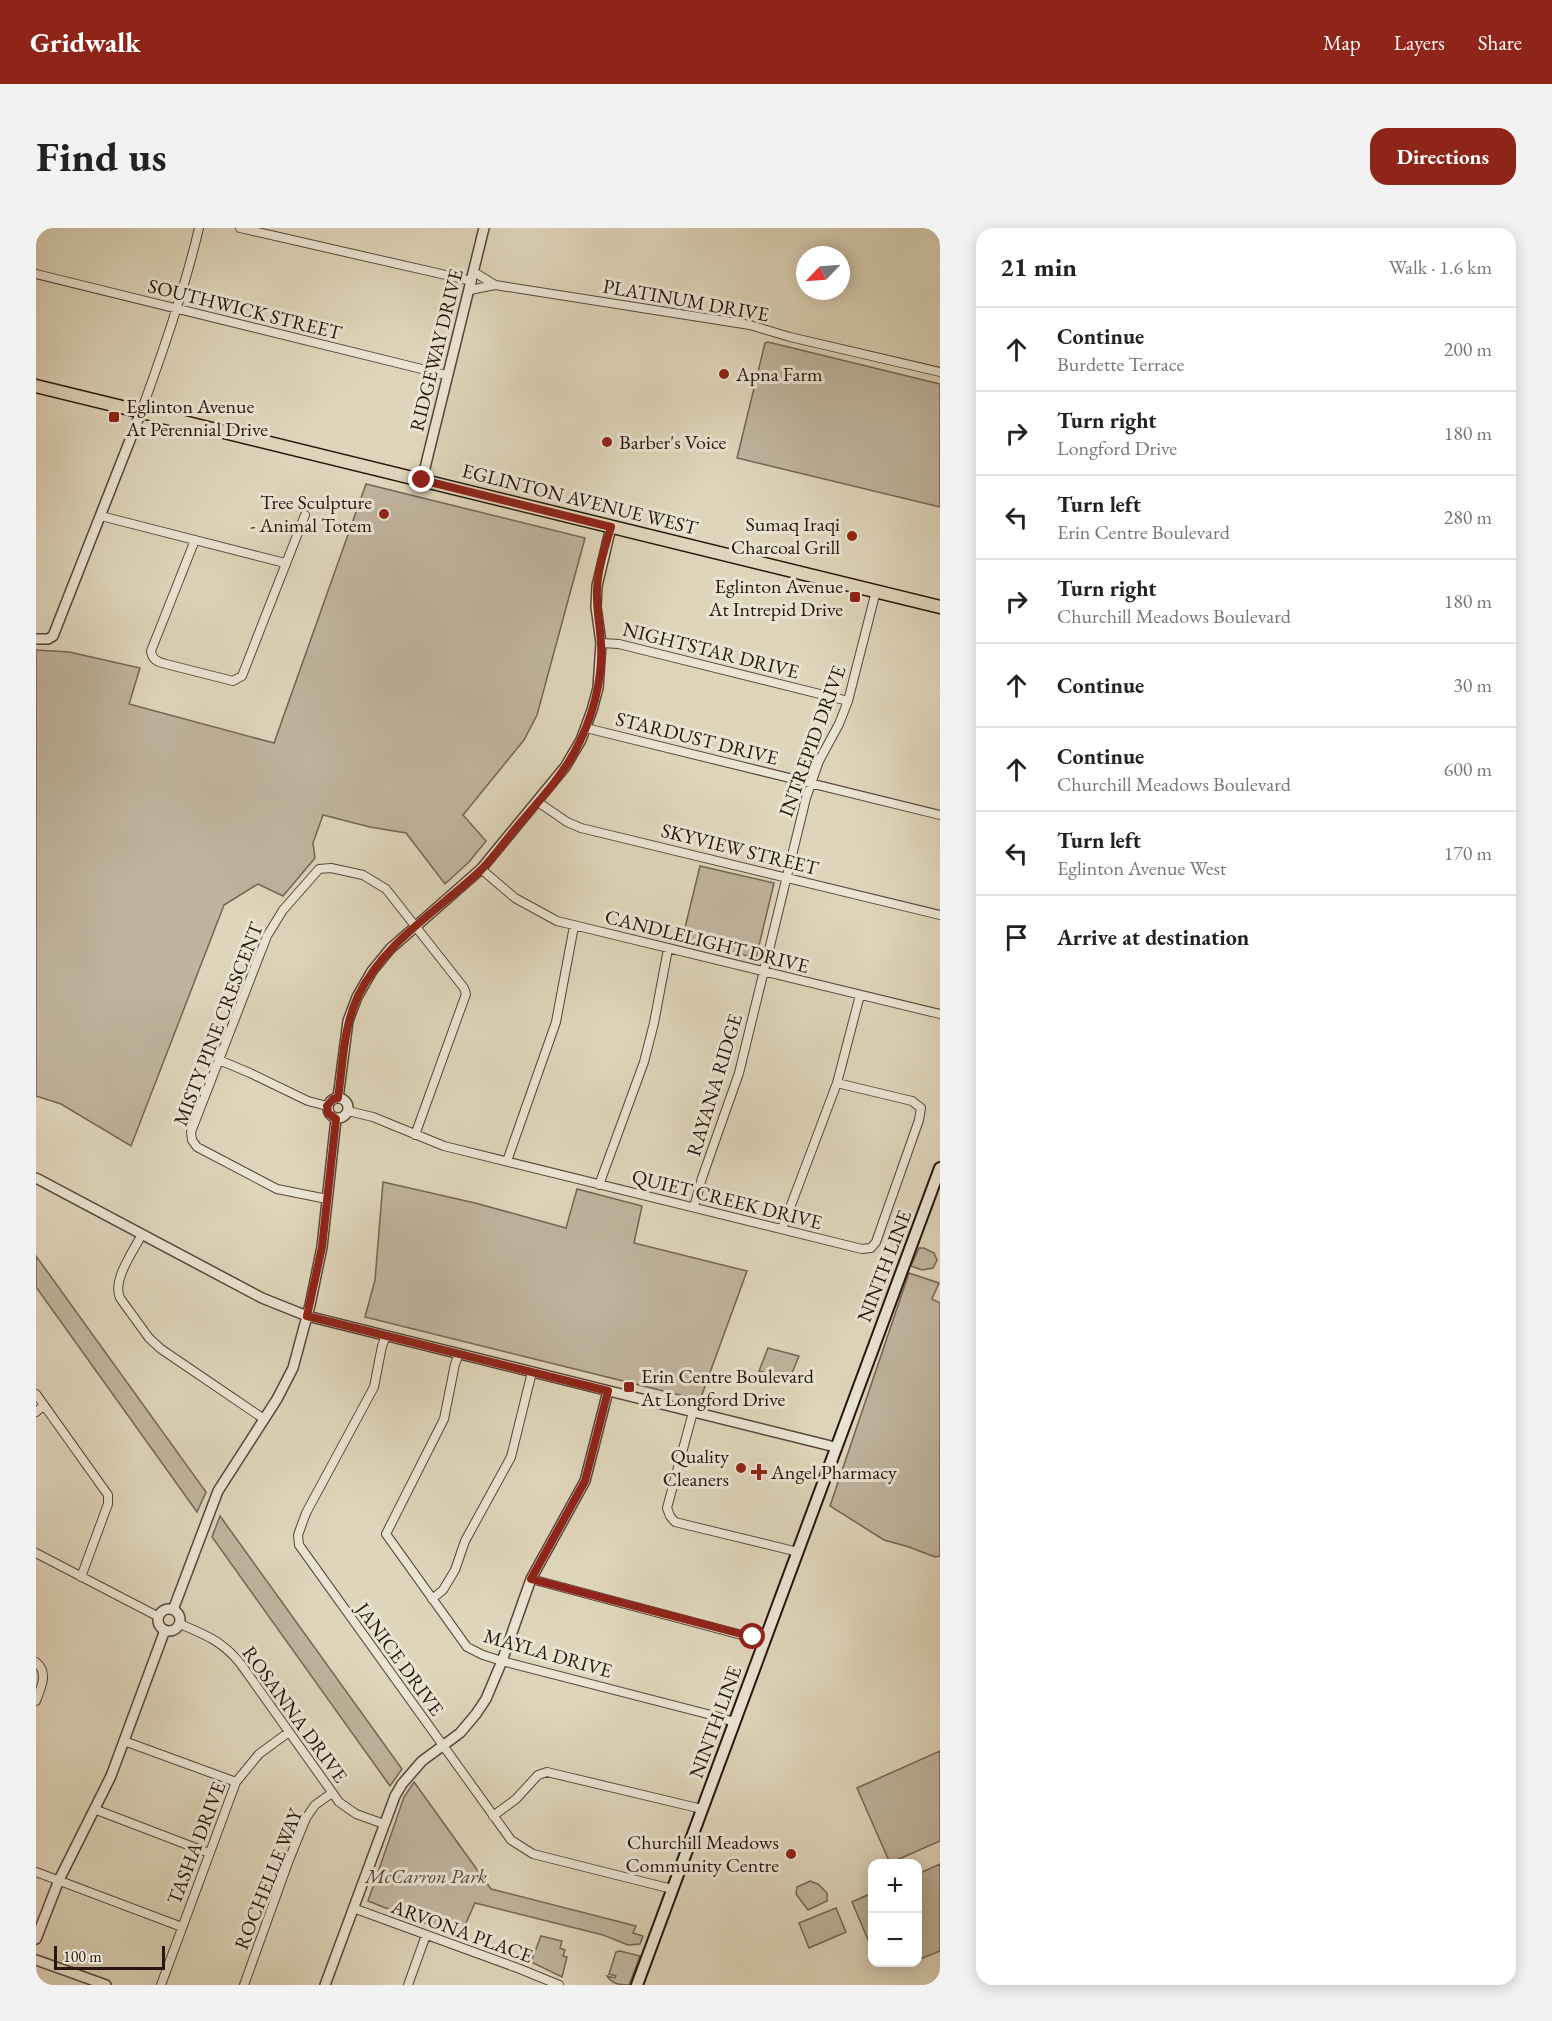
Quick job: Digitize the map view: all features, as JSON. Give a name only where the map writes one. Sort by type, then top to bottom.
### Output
[{"type":"main road","name":"EGLINTON AVENUE WEST","points":[[36,386],[940,607]]},
{"type":"main road","name":"NINTH LINE","points":[[637,1985],[940,1168]]},
{"type":"street","points":[[36,639],[53,636],[101,516],[177,309],[192,262],[199,228]]},
{"type":"street","points":[[240,228],[472,281]]},
{"type":"street","name":"RIDGEWAY DRIVE","points":[[422,480],[484,228]]},
{"type":"street","name":"SOUTHWICK STREET","points":[[36,274],[446,375]]},
{"type":"street","name":"PLATINUM DRIVE","points":[[472,281],[750,325],[790,337],[940,372]]},
{"type":"street","name":"PLATINUM DRIVE","points":[[472,281],[495,285]]},
{"type":"street","points":[[195,540],[151,651],[152,656],[156,661],[166,664],[233,681],[238,680],[242,676],[305,514]]},
{"type":"street","points":[[101,516],[285,563]]},
{"type":"street","points":[[338,1098],[346,1032],[357,997],[381,960],[481,869],[565,767],[586,728],[598,688],[601,643],[596,607],[597,586],[611,527]]},
{"type":"street","name":"INTREPID DRIVE","points":[[764,971],[811,783],[848,701],[876,591]]},
{"type":"street","name":"NIGHTSTAR DRIVE","points":[[601,643],[619,644],[848,701]]},
{"type":"street","name":"STARDUST DRIVE","points":[[586,728],[940,814]]},
{"type":"street","name":"SKYVIEW STREET","points":[[538,802],[567,822],[581,828],[940,915]]},
{"type":"street","name":"MISTY PINE CRESCENT","points":[[327,1199],[277,1189],[196,1147],[190,1132],[274,923],[282,910],[319,869],[331,868],[363,875],[377,882],[395,898],[416,926]]},
{"type":"street","name":"CANDLELIGHT DRIVE","points":[[481,869],[527,906],[557,921],[940,1014]]},
{"type":"street","points":[[415,1135],[466,994],[464,988],[416,926]]},
{"type":"street","points":[[507,1161],[556,1022],[574,926]]},
{"type":"street","points":[[599,1185],[644,1062],[668,949]]},
{"type":"street","name":"RAYANA RIDGE","points":[[694,1208],[702,1178],[740,1073],[764,971]]},
{"type":"street","points":[[782,1229],[837,1083],[860,995]]},
{"type":"street","points":[[219,1060],[250,1072],[308,1101],[326,1106]]},
{"type":"street","name":"QUIET CREEK DRIVE","points":[[348,1111],[373,1117],[444,1146],[862,1249],[871,1248],[876,1242],[921,1108],[919,1104],[912,1101],[837,1083]]},
{"type":"street","points":[[326,1106],[333,1099],[338,1098],[347,1103],[348,1111],[344,1117],[336,1119]]},
{"type":"street","points":[[326,1106],[328,1113],[336,1119]]},
{"type":"street","points":[[173,1610],[218,1491],[277,1399],[293,1368],[322,1247],[336,1119]]},
{"type":"street","points":[[36,1178],[141,1236],[262,1298],[307,1316],[835,1447]]},
{"type":"street","points":[[141,1236],[118,1282],[120,1298],[161,1349],[264,1419]]},
{"type":"street","name":"JANICE DRIVE","points":[[386,1336],[374,1387],[306,1513],[298,1535],[299,1545],[511,1840],[533,1854],[672,1889]]},
{"type":"street","name":"MAYLA DRIVE","points":[[459,1354],[444,1419],[386,1534],[467,1647],[502,1661],[734,1722]]},
{"type":"street","points":[[432,1599],[443,1590],[455,1570],[465,1541],[511,1456],[532,1372]]},
{"type":"street","points":[[325,1985],[395,1796],[422,1761],[460,1733],[486,1699],[531,1579],[585,1481],[608,1391]]},
{"type":"street","points":[[36,1394],[108,1495],[108,1504],[81,1577]]},
{"type":"street","points":[[36,1412],[44,1405]]},
{"type":"street","points":[[693,1412],[668,1508],[670,1516],[675,1522],[798,1552]]},
{"type":"street","points":[[36,1553],[159,1617]]},
{"type":"street","points":[[531,1579],[764,1641]]},
{"type":"street","points":[[173,1610],[179,1615],[180,1624],[174,1630],[165,1630],[159,1625],[159,1617],[163,1611],[173,1610]]},
{"type":"street","name":"ROSANNA DRIVE","points":[[180,1624],[206,1634],[227,1649],[240,1663],[332,1792],[351,1811],[384,1824]]},
{"type":"street","points":[[36,1940],[59,1880],[111,1776],[165,1630]]},
{"type":"street","points":[[36,1662],[41,1666],[44,1676],[36,1701]]},
{"type":"street","name":"TASHA DRIVE","points":[[161,1985],[236,1782],[259,1754],[289,1732]]},
{"type":"street","points":[[124,1741],[236,1782]]},
{"type":"street","points":[[493,1816],[516,1799],[538,1775],[547,1772],[702,1809]]},
{"type":"street","name":"ROCHELLE WAY","points":[[244,1985],[306,1818],[315,1805],[332,1792]]},
{"type":"street","points":[[94,1809],[209,1853]]},
{"type":"street","points":[[36,1872],[182,1927]]},
{"type":"street","name":"ARVONA PLACE","points":[[353,1908],[559,1985]]},
{"type":"street","points":[[408,1985],[426,1935]]},
{"type":"street","points":[[36,1960],[106,1985]]},
{"type":"green space","points":[[765,343],[940,384],[940,507],[737,458]]},
{"type":"green space","points":[[366,484],[585,538],[537,715],[524,740],[463,815],[486,841],[469,862],[445,884],[406,833],[323,815],[313,843],[315,858],[283,896],[258,884],[224,905],[131,1146],[61,1104],[36,1096],[36,650],[69,652],[140,668],[129,704],[274,743]]},
{"type":"green space","points":[[700,866],[774,883],[756,958],[682,940]]},
{"type":"green space","points":[[383,1182],[475,1203],[566,1228],[577,1189],[642,1206],[634,1243],[747,1271],[700,1400],[365,1317],[375,1280]]},
{"type":"green space","points":[[919,1248],[934,1253],[937,1260],[933,1268],[922,1270],[911,1266]]},
{"type":"green space","points":[[36,1256],[206,1492],[197,1512],[36,1287]]},
{"type":"green space","points":[[909,1273],[939,1283],[932,1299],[940,1303],[940,1556],[935,1557],[884,1540],[830,1506]]},
{"type":"green space","points":[[768,1348],[799,1356],[789,1380],[759,1371]]},
{"type":"green space","points":[[220,1516],[402,1769],[390,1786],[212,1537]]},
{"type":"green space","points":[[940,1751],[940,1841],[899,1859],[888,1859],[857,1788]]},
{"type":"green space","name":"McCarron Park","points":[[414,1782],[491,1889],[636,1926],[633,1933],[643,1936],[640,1944],[628,1945],[603,1935],[475,1903],[461,1934],[429,1925],[368,1901],[404,1797]]},
{"type":"green space","points":[[940,1864],[940,1951],[922,1958],[922,1913],[922,1872]]},
{"type":"green space","points":[[810,1881],[818,1884],[827,1893],[827,1901],[808,1910],[796,1894],[797,1887]]},
{"type":"green space","points":[[868,1895],[868,1940],[852,1902]]},
{"type":"green space","points":[[836,1908],[846,1932],[809,1948],[799,1923]]},
{"type":"green space","points":[[541,1936],[562,1941],[560,1948],[565,1950],[563,1956],[567,1957],[562,1977],[531,1962]]},
{"type":"green space","points":[[616,1952],[640,1956],[629,1985],[616,1984],[607,1976],[615,1978],[616,1976],[609,1974]]},
{"type":"place","name":"Apna Farm","points":[[724,374]]},
{"type":"place","name":"Eglinton Avenue At Perennial Drive","points":[[114,417]]},
{"type":"place","name":"Barber's Voice","points":[[607,442]]},
{"type":"place","name":"Tree Sculpture - Animal Totem","points":[[384,514]]},
{"type":"place","name":"Sumaq Iraqi Charcoal Grill","points":[[852,536]]},
{"type":"place","name":"Eglinton Avenue At Intrepid Drive","points":[[855,597]]},
{"type":"place","name":"Erin Centre Boulevard At Longford Drive","points":[[629,1387]]},
{"type":"place","name":"Quality Cleaners","points":[[741,1468]]},
{"type":"place","name":"Angel Pharmacy","points":[[759,1472]]},
{"type":"place","name":"Churchill Meadows Community Centre","points":[[791,1854]]},
{"type":"route","points":[[422,480],[611,527],[597,586],[596,607],[601,643],[598,688],[581,740],[553,783],[481,869],[390,949],[372,971],[357,997],[348,1021],[344,1042],[338,1098],[333,1099],[327,1106],[328,1113],[336,1119],[322,1247],[307,1316],[608,1391],[585,1481],[531,1579],[753,1637]]}]
